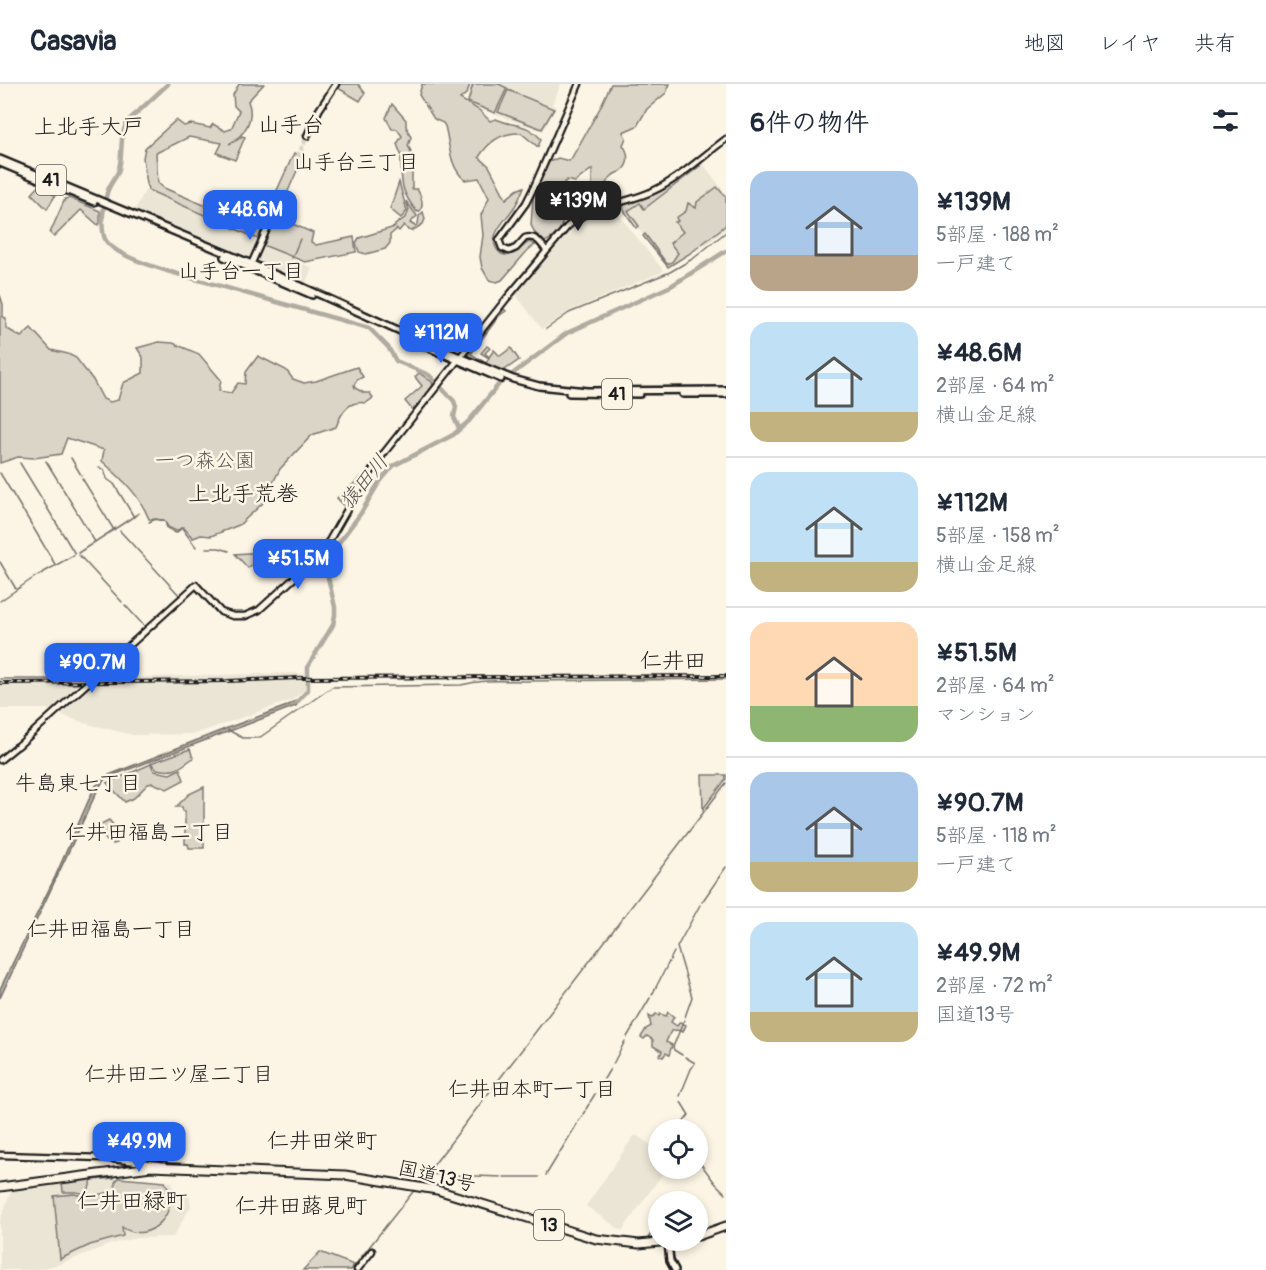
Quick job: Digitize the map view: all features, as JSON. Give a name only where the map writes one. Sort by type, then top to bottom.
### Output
[{"type":"highway","name":"国道13号","points":[[0,1187],[120,1170],[169,1167],[333,1174],[418,1186],[596,1239],[648,1244]]},
{"type":"highway","points":[[708,1232],[726,1226]]},
{"type":"main road","name":"41","points":[[0,161],[251,266],[509,380],[587,391],[726,392]]},
{"type":"main road","points":[[669,1251],[670,1262],[675,1270]]},
{"type":"street","points":[[307,136],[316,115],[336,84]]},
{"type":"street","points":[[546,250],[532,237],[525,238],[509,251],[501,247],[499,240],[526,203],[579,84]]},
{"type":"street","points":[[0,760],[196,585],[221,612],[228,615],[245,616],[259,610],[323,550],[372,470],[546,250],[567,227],[580,217],[659,188],[726,139]]},
{"type":"street","points":[[251,266],[270,222]]},
{"type":"street","points":[[0,1155],[114,1159],[161,1164],[169,1167]]},
{"type":"street","points":[[114,1159],[118,1162],[120,1170]]},
{"type":"street","points":[[357,1270],[372,1251]]},
{"type":"shaded area","points":[[472,84],[561,84],[552,105],[556,107],[543,131],[482,110],[466,102]]},
{"type":"shaded area","points":[[701,161],[726,194],[726,229],[669,268],[623,209],[624,204],[663,190]]},
{"type":"shaded area","points":[[148,190],[265,242],[264,245],[312,268],[305,285],[134,211],[145,191]]},
{"type":"shaded area","points":[[614,209],[664,271],[570,311],[542,329],[516,295],[517,293],[565,235],[586,219]]},
{"type":"shaded area","points":[[453,330],[466,345],[458,353],[435,342]]},
{"type":"shaded area","points":[[306,674],[307,688],[292,700],[195,734],[133,735],[84,723],[47,709],[0,709],[0,681]]},
{"type":"shaded area","points":[[302,697],[296,706],[106,778],[99,787],[0,998],[0,989],[55,877],[94,788],[104,777],[287,706]]},
{"type":"shaded area","points":[[634,1136],[648,1143],[648,1179],[659,1179],[648,1191],[648,1194],[622,1231],[586,1206]]},
{"type":"shaded area","points":[[115,1173],[115,1177],[172,1182],[175,1194],[189,1194],[191,1206],[173,1237],[136,1238],[111,1244],[60,1264],[36,1270],[0,1270],[0,1221],[12,1188]]},
{"type":"green space","points":[[239,84],[264,84],[248,101],[250,114],[247,126],[240,136],[229,144],[242,136],[245,137],[235,160],[217,153],[222,143],[189,137],[156,153],[158,183],[164,188],[251,225],[259,209],[313,233],[311,242],[316,245],[354,237],[356,252],[305,262],[263,245],[273,223],[266,220],[258,239],[148,190],[143,158],[145,148],[176,120],[184,126],[191,124],[210,128],[213,124],[225,131],[231,129],[239,111],[234,106],[233,95]]},
{"type":"green space","points":[[338,84],[358,84],[365,93],[360,101],[338,88]]},
{"type":"green space","points":[[422,84],[470,84],[467,93],[460,99],[479,110],[490,121],[496,119],[525,127],[541,139],[538,147],[521,133],[508,134],[492,142],[479,157],[489,166],[506,199],[524,187],[516,204],[497,231],[494,242],[496,248],[501,254],[510,255],[529,242],[535,245],[502,280],[497,282],[489,280],[482,268],[480,257],[483,235],[481,215],[489,198],[479,178],[465,180],[456,169],[445,126],[434,119],[419,95]]},
{"type":"green space","points":[[473,84],[499,84],[507,88],[495,113],[468,102]]},
{"type":"green space","points":[[611,84],[670,84],[666,93],[647,109],[637,126],[623,132],[626,138],[623,145],[627,155],[626,166],[614,174],[601,190],[596,194],[592,192],[592,169],[575,182],[567,180],[560,187],[562,225],[553,237],[545,242],[535,233],[531,225],[533,198],[549,162],[558,158],[569,161],[571,159]]},
{"type":"green space","points":[[508,90],[554,109],[542,129],[498,112]]},
{"type":"green space","points":[[392,104],[406,120],[411,137],[408,146],[411,151],[409,157],[412,159],[412,189],[417,189],[421,197],[422,207],[419,212],[408,199],[403,187],[402,157],[397,144],[402,136],[397,129],[392,129],[386,118]]},
{"type":"green space","points":[[294,153],[303,157],[278,214],[269,208]]},
{"type":"green space","points":[[698,164],[700,166],[644,209],[640,203],[628,211],[639,226],[636,228],[623,209],[624,204],[663,190]]},
{"type":"green space","points":[[399,182],[407,211],[401,218],[390,209]]},
{"type":"green space","points":[[39,186],[55,196],[47,209],[32,194]]},
{"type":"green space","points":[[717,187],[726,197],[726,225],[692,252],[668,267],[643,236],[645,234],[667,264],[672,262],[678,253],[670,243],[683,232],[675,222],[678,221],[676,218],[686,211],[688,203],[696,208],[697,202]]},
{"type":"green space","points":[[69,198],[100,211],[100,223],[98,225],[81,210],[54,237],[50,233],[65,199]]},
{"type":"green space","points":[[406,201],[417,216],[410,223],[415,226],[418,224],[419,216],[423,212],[425,219],[423,224],[412,231],[404,225],[399,231],[397,229],[390,235],[390,243],[385,249],[366,254],[359,252],[356,243],[359,238],[395,227],[406,217],[409,210]]},
{"type":"green space","name":"一つ森公園","points":[[0,295],[6,328],[21,337],[31,328],[51,350],[76,358],[93,380],[103,399],[110,402],[118,400],[123,383],[143,373],[143,357],[137,348],[159,342],[173,343],[199,354],[221,380],[219,391],[231,393],[238,383],[245,384],[246,372],[258,356],[286,370],[293,379],[304,383],[357,367],[363,377],[357,380],[355,388],[364,393],[370,393],[373,398],[366,403],[354,404],[346,409],[336,427],[312,435],[280,469],[262,504],[239,525],[211,536],[201,535],[193,538],[183,527],[176,531],[168,527],[164,520],[149,519],[135,494],[102,461],[104,450],[67,438],[61,454],[34,458],[18,457],[0,463]]},
{"type":"green space","points":[[504,309],[506,311],[499,316],[471,354],[486,363],[489,358],[481,353],[487,346],[490,348],[485,353],[489,357],[494,350],[500,356],[511,348],[519,360],[502,372],[469,359],[468,355]]},
{"type":"green space","points":[[419,373],[432,382],[433,386],[414,412],[405,401],[422,386],[415,377]]},
{"type":"green space","points":[[367,472],[345,507],[337,498]]},
{"type":"green space","points":[[262,552],[264,554],[248,568],[235,554]]},
{"type":"green space","points":[[190,749],[193,758],[176,769],[168,771],[156,769],[151,763]]},
{"type":"green space","points":[[151,764],[154,771],[170,774],[180,769],[184,780],[167,789],[153,783],[148,784],[134,798],[125,802],[107,783]]},
{"type":"green space","points":[[702,775],[726,775],[726,779],[703,809]]},
{"type":"green space","points":[[204,787],[204,848],[189,848],[188,844],[185,844],[185,811],[182,807],[176,807],[189,794]]},
{"type":"green space","points":[[109,820],[116,828],[114,833],[117,843],[113,844],[111,837],[108,837],[109,841],[107,841],[95,827]]},
{"type":"green space","points":[[668,1012],[674,1017],[671,1022],[677,1026],[680,1022],[686,1025],[683,1032],[671,1031],[666,1042],[672,1045],[669,1055],[666,1053],[663,1057],[660,1056],[662,1051],[653,1046],[653,1040],[647,1036],[644,1039],[641,1037],[651,1026],[649,1016],[652,1018],[660,1014],[666,1016]]},
{"type":"green space","points":[[115,1174],[114,1178],[92,1180],[87,1194],[63,1192],[62,1181]]},
{"type":"green space","points":[[119,1178],[165,1182],[170,1203],[161,1222],[153,1229],[143,1232],[133,1232],[122,1227],[123,1236],[90,1245],[60,1259],[54,1196],[74,1194],[87,1197],[116,1191],[115,1182]]},
{"type":"green space","points":[[320,1252],[354,1265],[350,1270],[303,1270]]},
{"type":"waterway","points":[[168,84],[128,121],[125,127],[120,166],[108,190],[104,210],[104,234],[109,244],[133,259],[167,271],[369,328],[388,347],[396,361],[429,375],[454,401],[456,407],[454,417],[459,428]]},
{"type":"waterway","points":[[546,329],[569,313],[670,272],[694,258],[726,232]]},
{"type":"waterway","points":[[292,258],[300,239]]},
{"type":"waterway","name":"猿田川","points":[[297,702],[308,690],[308,666],[333,625],[335,607],[326,569],[329,556],[393,466],[453,435],[469,421],[499,384],[567,333],[671,286],[726,251]]},
{"type":"waterway","points":[[71,458],[81,475]]},
{"type":"waterway","points":[[46,461],[62,487]]},
{"type":"waterway","points":[[20,463],[42,499]]},
{"type":"waterway","points":[[99,468],[104,469],[107,479],[114,484],[134,517]]},
{"type":"waterway","points":[[0,473],[23,511]]},
{"type":"waterway","points":[[82,478],[114,530]]},
{"type":"waterway","points":[[63,489],[95,542]]},
{"type":"waterway","points":[[43,501],[75,554]]},
{"type":"waterway","points":[[24,512],[56,566]]},
{"type":"waterway","points":[[78,553],[139,513]]},
{"type":"waterway","points":[[149,522],[156,519],[165,521],[167,528],[176,533],[182,528],[196,547]]},
{"type":"waterway","points":[[120,531],[180,596]]},
{"type":"waterway","points":[[206,548],[229,551]]},
{"type":"waterway","points":[[267,552],[317,551]]},
{"type":"waterway","points":[[37,576],[74,555]]},
{"type":"waterway","points":[[79,555],[122,602]]},
{"type":"waterway","points":[[0,562],[16,589]]},
{"type":"waterway","points":[[0,601],[35,577]]},
{"type":"waterway","points":[[125,605],[145,627]]},
{"type":"waterway","points":[[0,679],[68,679]]},
{"type":"waterway","points":[[228,730],[243,738],[259,738],[332,687],[461,685],[493,681],[726,679]]},
{"type":"waterway","points":[[419,1184],[726,783]]},
{"type":"waterway","points":[[702,902],[726,867]]},
{"type":"waterway","points":[[685,1017],[692,997],[677,947],[700,905]]},
{"type":"waterway","points":[[652,995],[674,952]]},
{"type":"waterway","points":[[627,1037],[650,998]]},
{"type":"waterway","points":[[682,1055],[673,1047],[684,1020]]},
{"type":"waterway","points":[[613,1064],[625,1041]]},
{"type":"waterway","points":[[680,1096],[695,1063],[685,1057]]},
{"type":"waterway","points":[[598,1089],[610,1069]]},
{"type":"waterway","points":[[590,1102],[595,1094]]},
{"type":"waterway","points":[[681,1102],[689,1115],[686,1119]]},
{"type":"waterway","points":[[586,1109],[589,1104]]},
{"type":"waterway","points":[[578,1122],[582,1116]]},
{"type":"waterway","points":[[546,1175],[577,1124]]},
{"type":"waterway","points":[[428,1174],[447,1175]]},
{"type":"waterway","points":[[708,1174],[726,1194]]},
{"type":"waterway","points":[[451,1175],[501,1177]]},
{"type":"waterway","points":[[504,1177],[539,1177]]},
{"type":"waterway","points":[[351,1270],[416,1188]]},
{"type":"tunnel","points":[[270,222],[307,136]]},
{"type":"railway","points":[[0,683],[299,678],[726,676]]},
{"type":"district","name":"山手台","points":[[291,125]]},
{"type":"district","name":"上北手大戸","points":[[89,127]]},
{"type":"district","name":"山手台三丁目","points":[[356,162]]},
{"type":"district","name":"山手台一丁目","points":[[241,271]]},
{"type":"district","name":"上北手荒巻","points":[[243,494]]},
{"type":"district","name":"仁井田","points":[[673,661]]},
{"type":"district","name":"牛島東七丁目","points":[[78,783]]},
{"type":"district","name":"仁井田福島二丁目","points":[[149,832]]},
{"type":"district","name":"仁井田福島一丁目","points":[[111,929]]},
{"type":"district","name":"仁井田二ツ屋二丁目","points":[[179,1074]]},
{"type":"district","name":"仁井田本町一丁目","points":[[532,1089]]},
{"type":"district","name":"仁井田栄町","points":[[322,1141]]},
{"type":"district","name":"仁井田緑町","points":[[132,1201]]},
{"type":"district","name":"仁井田蕗見町","points":[[301,1206]]}]
